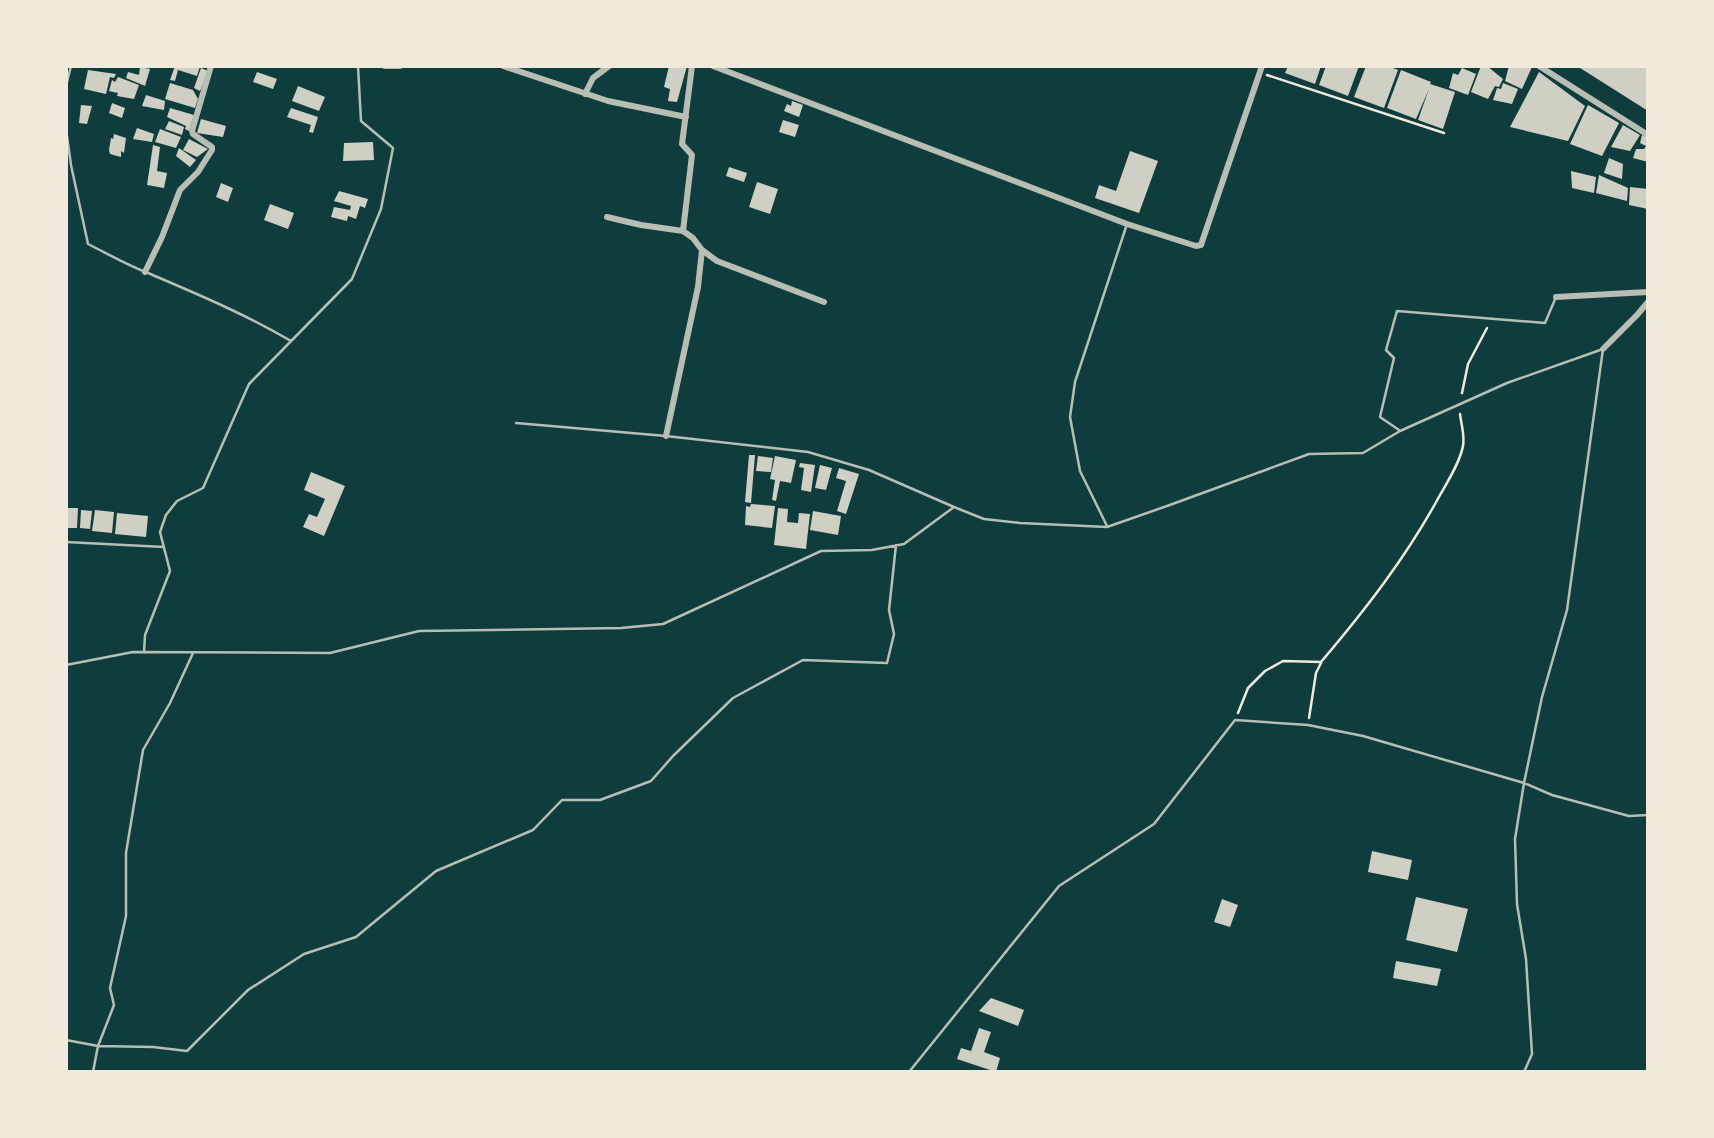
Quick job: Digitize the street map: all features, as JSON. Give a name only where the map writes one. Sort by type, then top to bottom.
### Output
[{"type":"street","points":[[145,272],[180,190],[198,172],[212,150],[212,147],[192,131],[211,66]]},
{"type":"street","points":[[384,66],[400,66]]},
{"type":"street","points":[[503,66],[608,101],[686,117]]},
{"type":"street","points":[[585,94],[593,78],[609,66]]},
{"type":"street","points":[[683,231],[692,155],[682,144],[692,66]]},
{"type":"street","points":[[713,66],[1127,223],[1196,246],[1200,245],[1261,70]]},
{"type":"street","points":[[1539,66],[1647,135]]},
{"type":"street","points":[[607,217],[641,226],[683,231],[717,261],[824,302]]},
{"type":"street","points":[[666,436],[698,287],[702,250]]},
{"type":"street","points":[[1556,297],[1647,292]]},
{"type":"street","points":[[1603,349],[1647,302]]},
{"type":"lane","points":[[66,86],[71,66]]},
{"type":"lane","points":[[144,652],[145,635],[170,570],[160,532],[166,515],[177,501],[203,488],[249,384],[352,279],[381,209],[393,148],[361,121],[358,66]]},
{"type":"lane","points":[[66,129],[71,165],[89,244],[264,325],[291,341]]},
{"type":"lane","points":[[1107,527],[1080,471],[1070,417],[1075,382],[1127,223]]},
{"type":"lane","points":[[1400,431],[1380,417],[1394,358],[1386,350],[1397,311],[1545,323],[1556,297]]},
{"type":"lane","points":[[516,423],[808,452],[869,470],[984,519],[1107,527],[1309,454],[1363,453],[1400,431],[1507,383],[1603,349],[1567,610],[1542,697],[1515,839],[1517,904],[1526,959],[1532,1054],[1524,1072]]},
{"type":"lane","points":[[66,665],[133,652],[330,653],[419,631],[663,625],[821,551],[872,550],[904,544],[954,508]]},
{"type":"lane","points":[[66,542],[164,547]]},
{"type":"lane","points":[[66,1040],[99,1046],[187,1051],[248,990],[304,954],[356,937],[436,871],[533,830],[562,800],[600,800],[651,781],[733,698],[803,660],[887,663],[894,634],[889,610],[896,545]]},
{"type":"lane","points":[[93,1072],[114,1005],[110,988],[126,916],[126,853],[143,750],[170,703],[193,653]]},
{"type":"lane","points":[[909,1072],[1059,886],[1154,824],[1236,720],[1308,725],[1363,736],[1524,782],[1552,795],[1629,816],[1647,816]]},
{"type":"path","points":[[1261,70],[1444,133]]},
{"type":"path","points":[[1308,725],[1316,673],[1321,662],[1393,572],[1423,527],[1452,474],[1464,445],[1460,404],[1468,364],[1491,319]]},
{"type":"path","points":[[1236,720],[1248,688],[1265,671],[1283,661],[1321,662]]},
{"type":"building","points":[[175,66],[200,66],[197,76],[178,70],[175,81],[170,80]]},
{"type":"building","points":[[669,66],[687,66],[677,102],[668,101],[670,89],[664,87]]},
{"type":"building","points":[[1288,66],[1321,66],[1315,84],[1285,73]]},
{"type":"building","points":[[1326,66],[1359,66],[1348,96],[1319,85]]},
{"type":"building","points":[[1366,66],[1388,66],[1398,70],[1384,108],[1354,97]]},
{"type":"building","points":[[1481,66],[1487,66],[1503,79],[1499,87],[1495,86],[1488,99],[1471,92]]},
{"type":"building","points":[[1509,66],[1532,67],[1522,89],[1505,81]]},
{"type":"building","points":[[1577,66],[1648,66],[1648,111]]},
{"type":"building","points":[[140,67],[150,69],[145,86],[126,78],[128,72],[139,75]]},
{"type":"building","points":[[201,68],[208,71],[200,91],[194,88]]},
{"type":"building","points":[[1462,68],[1476,74],[1468,95],[1449,88],[1453,73],[1458,75]]},
{"type":"building","points":[[88,70],[116,74],[114,78],[110,77],[106,94],[84,89]]},
{"type":"building","points":[[1401,70],[1455,92],[1443,129],[1418,120],[1429,89],[1416,119],[1387,108]]},
{"type":"building","points":[[257,72],[277,79],[273,89],[253,82]]},
{"type":"building","points":[[1539,72],[1585,106],[1568,141],[1510,127]]},
{"type":"building","points":[[118,77],[139,85],[134,99],[117,96],[118,93],[109,91],[112,80],[115,82]]},
{"type":"building","points":[[170,83],[193,90],[198,99],[195,108],[165,99]]},
{"type":"building","points":[[1503,83],[1518,89],[1512,104],[1493,100],[1497,88],[1501,89]]},
{"type":"building","points":[[298,86],[325,97],[319,111],[292,101]]},
{"type":"building","points":[[146,95],[165,101],[164,110],[142,106]]},
{"type":"building","points":[[792,101],[803,105],[799,117],[784,111],[787,104],[791,106]]},
{"type":"building","points":[[112,103],[125,108],[122,118],[109,113]]},
{"type":"building","points":[[81,105],[92,106],[87,124],[79,123]]},
{"type":"building","points":[[1588,105],[1619,123],[1602,156],[1570,144]]},
{"type":"building","points":[[170,108],[194,115],[189,131],[185,129],[186,126],[167,117]]},
{"type":"building","points":[[291,108],[318,117],[313,133],[309,132],[311,125],[287,117]]},
{"type":"building","points":[[201,119],[226,126],[223,137],[197,133]]},
{"type":"building","points":[[783,120],[799,125],[795,137],[779,132]]},
{"type":"building","points":[[169,121],[184,127],[182,135],[165,129]]},
{"type":"building","points":[[1623,125],[1640,135],[1630,151],[1611,147]]},
{"type":"building","points":[[137,128],[154,134],[152,142],[133,139]]},
{"type":"building","points":[[160,129],[181,137],[176,148],[155,142]]},
{"type":"building","points":[[114,134],[126,138],[121,157],[110,154],[111,138],[113,139]]},
{"type":"building","points":[[1642,135],[1648,138],[1648,162],[1633,158],[1636,149],[1644,149],[1646,146],[1640,143]]},
{"type":"building","points":[[189,139],[208,149],[197,157],[183,150]]},
{"type":"building","points":[[373,142],[374,160],[343,161],[344,143]]},
{"type":"building","points":[[153,145],[160,147],[157,171],[167,173],[164,188],[147,185]]},
{"type":"building","points":[[179,148],[196,160],[190,167],[176,156]]},
{"type":"building","points":[[1130,151],[1158,161],[1139,213],[1095,198],[1099,185],[1116,191]]},
{"type":"building","points":[[1609,158],[1623,164],[1622,179],[1604,173]]},
{"type":"building","points":[[729,167],[747,173],[744,182],[726,176]]},
{"type":"building","points":[[1571,171],[1596,177],[1594,193],[1572,188]]},
{"type":"building","points":[[1599,175],[1628,188],[1627,201],[1596,193]]},
{"type":"building","points":[[757,182],[778,189],[770,214],[749,207]]},
{"type":"building","points":[[221,183],[233,188],[228,202],[216,197]]},
{"type":"building","points":[[1630,187],[1648,189],[1648,209],[1629,205]]},
{"type":"building","points":[[339,191],[368,199],[365,208],[360,206],[356,219],[348,216],[347,221],[331,217],[334,207],[350,210],[351,206],[334,201]]},
{"type":"building","points":[[270,204],[294,213],[288,229],[264,220]]},
{"type":"building","points":[[749,455],[755,455],[751,503],[745,502]]},
{"type":"building","points":[[758,456],[773,458],[771,472],[756,471]]},
{"type":"building","points":[[775,456],[796,460],[791,483],[780,481],[776,501],[772,500],[775,480],[770,479]]},
{"type":"building","points":[[800,463],[815,465],[811,492],[801,490],[804,468],[799,467]]},
{"type":"building","points":[[820,465],[832,468],[826,490],[815,488]]},
{"type":"building","points":[[839,468],[859,474],[846,514],[837,511],[846,481],[836,478]]},
{"type":"building","points":[[311,472],[345,486],[324,536],[303,527],[309,514],[317,517],[325,499],[304,490]]},
{"type":"building","points":[[751,504],[775,506],[772,528],[745,525],[746,506],[750,507]]},
{"type":"building","points":[[66,508],[78,508],[77,528],[66,528]]},
{"type":"building","points":[[778,508],[788,509],[787,522],[798,523],[799,513],[810,514],[806,549],[774,545]]},
{"type":"building","points":[[81,510],[92,511],[90,529],[80,528]]},
{"type":"building","points":[[95,510],[114,512],[112,533],[92,531]]},
{"type":"building","points":[[813,511],[841,516],[838,535],[810,530]]},
{"type":"building","points":[[117,513],[148,516],[146,537],[115,534]]},
{"type":"building","points":[[1372,851],[1412,860],[1408,880],[1368,872]]},
{"type":"building","points":[[1416,897],[1468,909],[1457,952],[1406,940]]},
{"type":"building","points":[[1222,899],[1238,905],[1230,927],[1214,922]]},
{"type":"building","points":[[1396,961],[1441,969],[1437,986],[1393,978]]},
{"type":"building","points":[[991,998],[1024,1010],[1018,1026],[979,1011]]},
{"type":"building","points":[[979,1028],[991,1032],[984,1052],[1000,1058],[996,1072],[957,1059],[961,1048],[971,1051]]}]
